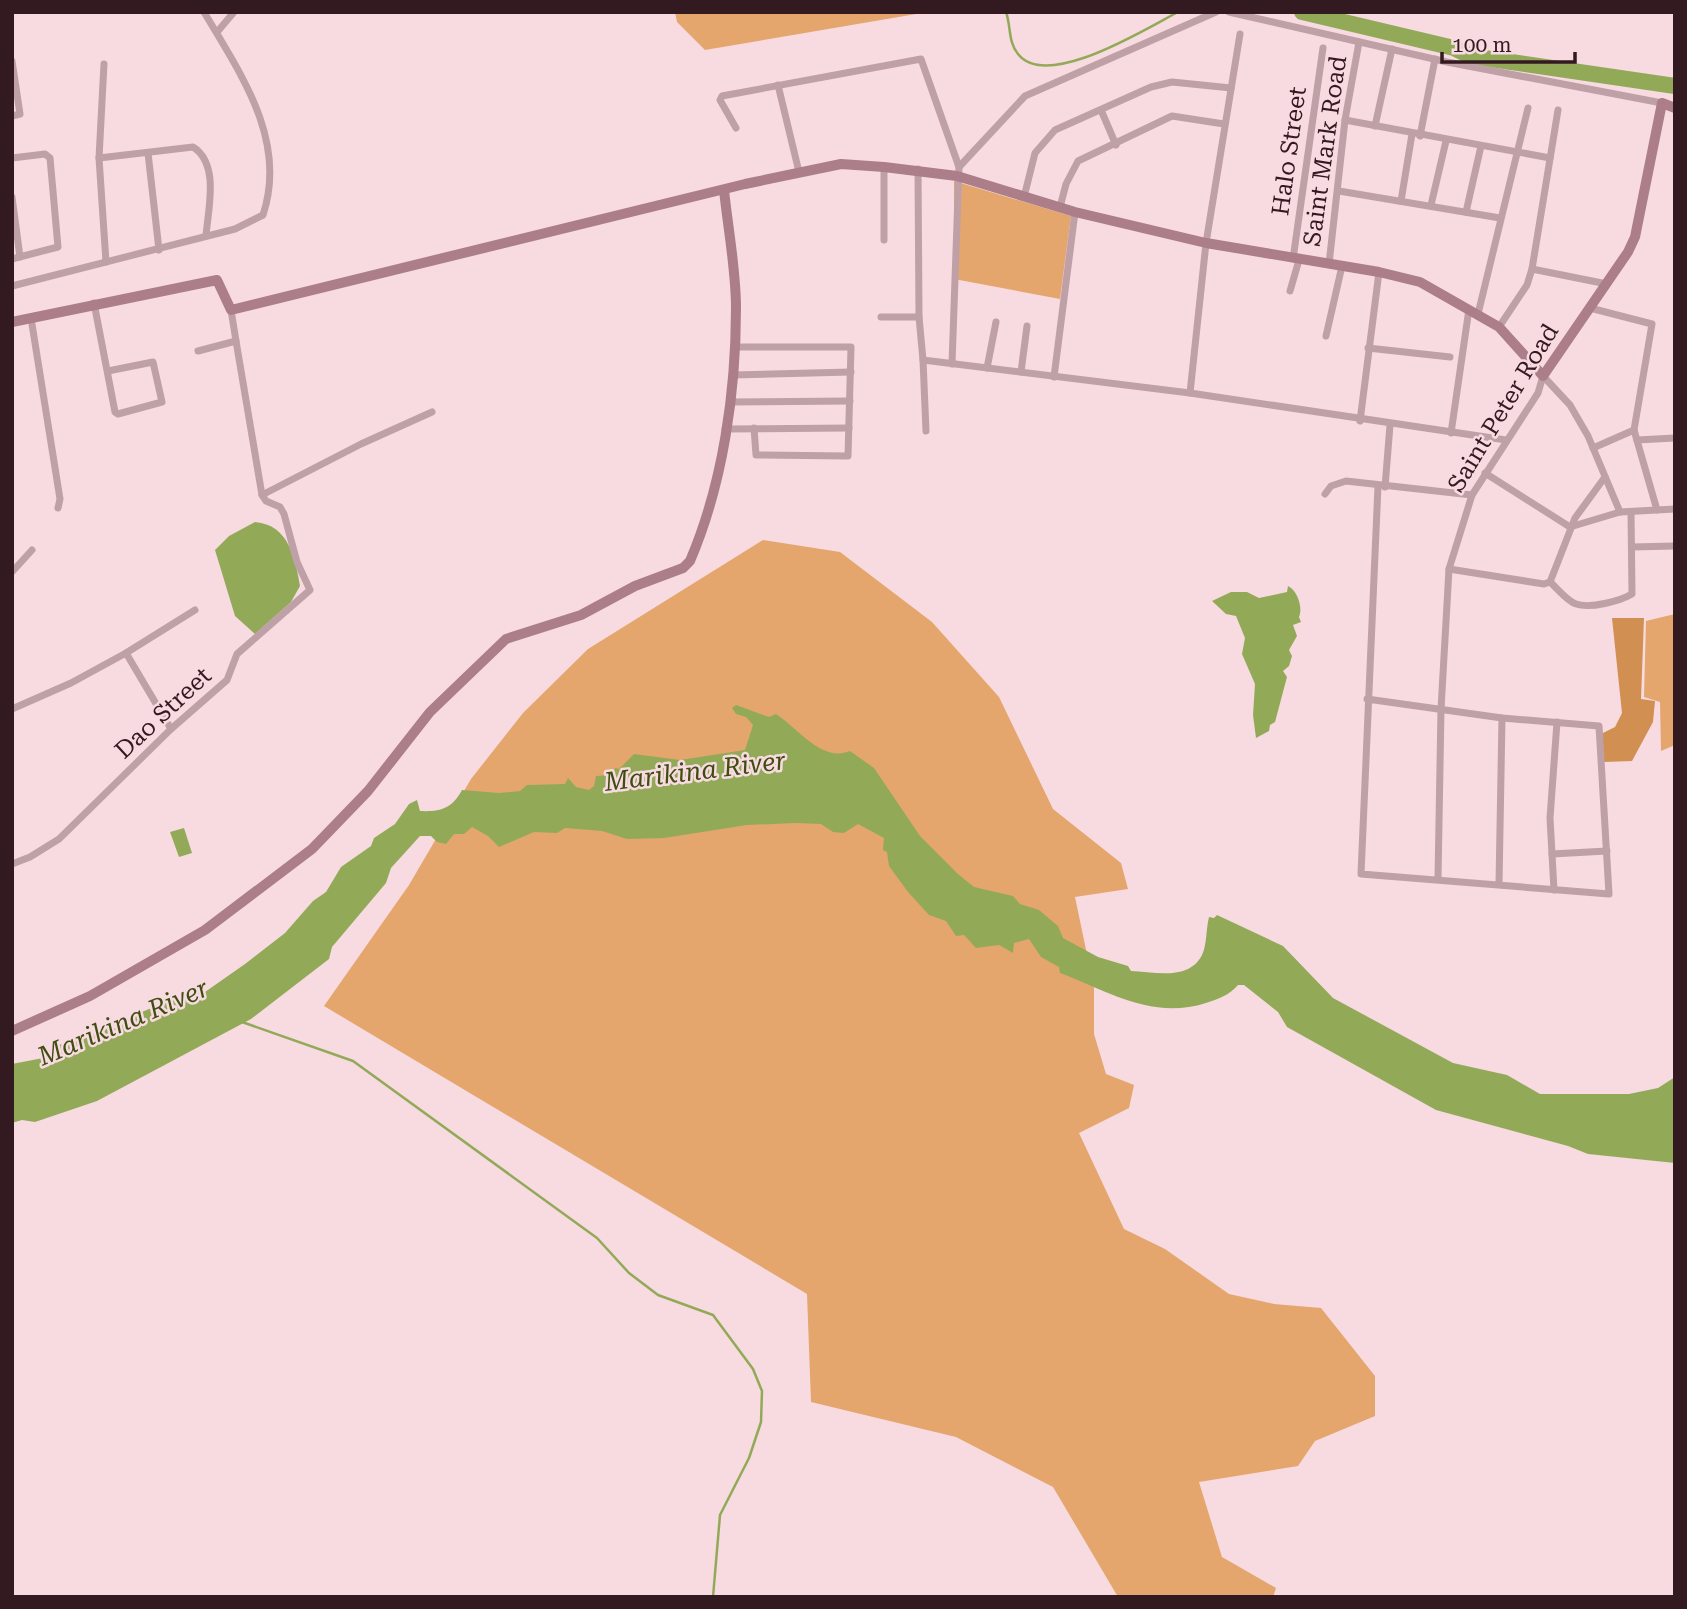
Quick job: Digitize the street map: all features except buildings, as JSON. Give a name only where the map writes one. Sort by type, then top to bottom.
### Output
[{"type":"street","points":[[12,286],[235,229],[261,217],[271,177],[261,121],[252,94],[218,31],[204,12]]},
{"type":"street","points":[[218,31],[234,12]]},
{"type":"street","points":[[958,172],[1025,96],[1216,12]]},
{"type":"street","points":[[1229,12],[1435,59],[1662,103],[1675,108]]},
{"type":"street","points":[[1190,393],[1206,243],[1218,185],[1224,124],[1240,34]]},
{"type":"street","name":"Saint Mark Road","points":[[1329,264],[1345,120],[1359,42]]},
{"type":"street","name":"Halo Street","points":[[1290,291],[1323,48]]},
{"type":"street","points":[[1375,126],[1392,49]]},
{"type":"street","points":[[736,128],[720,97],[922,59],[958,172],[953,364]]},
{"type":"street","points":[[1401,201],[1435,59]]},
{"type":"street","points":[[12,61],[20,116],[12,116]]},
{"type":"street","points":[[104,64],[99,158],[106,262]]},
{"type":"street","points":[[1024,197],[1035,152],[1055,130],[1151,87],[1172,82],[1231,88]]},
{"type":"street","points":[[778,85],[799,172]]},
{"type":"street","name":"Saint Peter Road","points":[[1438,878],[1441,709],[1450,569],[1472,495],[1538,393],[1543,376],[1607,284],[1635,237],[1662,103]]},
{"type":"street","points":[[1451,433],[1474,312],[1528,107]]},
{"type":"street","points":[[1101,110],[1116,145]]},
{"type":"street","points":[[1499,327],[1527,285],[1532,269],[1558,110]]},
{"type":"street","points":[[1060,207],[1066,184],[1078,161],[1172,116],[1224,124]]},
{"type":"street","points":[[1345,120],[1446,141],[1550,158]]},
{"type":"street","points":[[1431,205],[1446,141]]},
{"type":"street","points":[[1466,212],[1481,146]]},
{"type":"street","points":[[99,158],[193,147],[202,153],[208,169],[210,193],[206,236]]},
{"type":"street","points":[[148,153],[159,250]]},
{"type":"street","points":[[12,158],[49,156],[57,248],[16,258],[12,197]]},
{"type":"street","points":[[232,310],[841,164],[958,172],[1024,197],[1075,212],[1206,243],[1379,272],[1420,282],[1499,327],[1570,405],[1593,448],[1620,512]]},
{"type":"street","points":[[884,167],[884,240]]},
{"type":"street","points":[[918,169],[919,317],[926,431]]},
{"type":"street","points":[[12,1031],[90,996],[205,930],[312,849],[368,791],[430,712],[463,677],[506,639],[538,626],[570,620],[635,586],[683,568],[694,552],[712,500],[730,402],[734,346],[734,266],[724,190]]},
{"type":"street","points":[[1339,191],[1500,218]]},
{"type":"street","points":[[1054,377],[1075,212]]},
{"type":"street","points":[[1326,336],[1342,266]]},
{"type":"street","points":[[1532,269],[1607,284]]},
{"type":"street","points":[[1360,421],[1379,272]]},
{"type":"street","points":[[12,322],[94,303],[217,280],[232,310],[264,498],[361,444],[432,412]]},
{"type":"street","points":[[94,303],[108,371],[117,413],[162,402],[153,362],[108,371]]},
{"type":"street","points":[[1590,308],[1652,324],[1634,430],[1657,510]]},
{"type":"street","points":[[881,317],[919,317]]},
{"type":"street","points":[[31,318],[60,499],[58,508]]},
{"type":"street","points":[[987,368],[996,322]]},
{"type":"street","points":[[1021,372],[1027,326]]},
{"type":"street","points":[[198,351],[236,341]]},
{"type":"street","points":[[734,346],[851,347],[848,456],[756,455],[754,428]]},
{"type":"street","points":[[1368,348],[1450,357]]},
{"type":"street","points":[[923,360],[1190,393],[1360,421],[1506,440]]},
{"type":"street","points":[[732,375],[850,372]]},
{"type":"street","points":[[730,402],[850,401]]},
{"type":"street","points":[[1367,699],[1502,718],[1599,726],[1609,894],[1438,878],[1361,874],[1367,699],[1382,487],[1390,425]]},
{"type":"street","points":[[725,429],[849,428]]},
{"type":"street","points":[[1593,448],[1634,430]]},
{"type":"street","points":[[1637,440],[1675,438]]},
{"type":"street","points":[[1485,473],[1570,527],[1620,512],[1675,509]]},
{"type":"street","points":[[1550,582],[1570,527],[1605,477]]},
{"type":"street","points":[[1325,494],[1339,482],[1472,495]]},
{"type":"street","name":"Dao Street","points":[[12,864],[30,858],[59,839],[171,729],[226,680],[237,654],[310,590],[297,562],[284,514],[280,507],[264,498]]},
{"type":"street","points":[[1450,569],[1550,582],[1577,604],[1595,604],[1627,597],[1632,594],[1632,512]]},
{"type":"street","points":[[1632,547],[1675,546]]},
{"type":"street","points":[[12,572],[32,550]]},
{"type":"street","points":[[12,709],[71,683],[195,611]]},
{"type":"street","points":[[126,653],[171,729]]},
{"type":"street","points":[[1499,884],[1502,718]]},
{"type":"street","points":[[1554,890],[1550,818],[1557,722]]},
{"type":"street","points":[[1552,854],[1607,851]]},
{"type":"shaded area","points":[[675,12],[928,12],[705,50],[677,22]]},
{"type":"shaded area","points":[[954,181],[1071,216],[1060,299],[954,279]]},
{"type":"shaded area","points":[[763,540],[840,552],[932,622],[999,697],[1053,809],[1121,863],[1128,889],[1075,897],[1094,988],[1094,1034],[1106,1074],[1134,1085],[1129,1108],[1079,1133],[1124,1229],[1165,1249],[1229,1294],[1274,1304],[1321,1308],[1375,1376],[1375,1416],[1315,1441],[1298,1466],[1199,1482],[1222,1557],[1276,1588],[1273,1597],[1118,1597],[1053,1487],[956,1437],[811,1402],[807,1294],[324,1006],[409,885],[471,779],[523,713],[588,649]]},
{"type":"shaded area","points":[[1675,614],[1675,745],[1661,751],[1660,702],[1644,697],[1646,621]]},
{"type":"shaded area","points":[[1612,618],[1644,618],[1641,699],[1655,701],[1653,722],[1632,761],[1604,762],[1601,734],[1615,727],[1622,713]]},
{"type":"water","points":[[255,522],[276,529],[283,536],[293,554],[300,586],[291,602],[255,634],[235,616],[215,550],[229,536]]},
{"type":"water","points":[[1288,586],[1299,600],[1301,622],[1293,625],[1297,636],[1289,650],[1292,656],[1289,666],[1283,671],[1287,677],[1275,722],[1270,725],[1269,731],[1256,738],[1253,715],[1255,684],[1242,654],[1245,638],[1236,616],[1226,614],[1212,601],[1231,592],[1247,592],[1259,598],[1287,592]]},
{"type":"water","name":"Marikina River","points":[[736,705],[769,717],[776,714],[820,748],[840,753],[850,751],[874,768],[920,836],[974,887],[1013,896],[1020,904],[1039,910],[1058,926],[1063,938],[1098,957],[1128,966],[1131,971],[1170,973],[1189,969],[1204,951],[1209,917],[1214,918],[1217,915],[1283,946],[1333,998],[1453,1063],[1507,1075],[1540,1094],[1629,1094],[1658,1088],[1675,1077],[1675,1163],[1588,1154],[1568,1146],[1436,1110],[1287,1027],[1278,1012],[1244,985],[1238,985],[1227,994],[1206,1003],[1167,1008],[1149,1006],[1132,1002],[1060,973],[1059,967],[1041,957],[1029,939],[1014,943],[1013,953],[999,945],[976,948],[964,935],[956,936],[946,921],[929,915],[889,866],[887,852],[883,850],[884,838],[858,824],[844,833],[833,832],[821,824],[796,823],[747,825],[664,838],[627,839],[602,831],[565,828],[557,833],[534,832],[499,847],[488,836],[472,827],[464,834],[454,834],[446,844],[437,842],[431,836],[420,836],[391,868],[386,883],[332,947],[329,959],[251,1019],[97,1101],[35,1122],[22,1120],[12,1123],[12,1064],[43,1058],[53,1046],[81,1040],[111,1027],[116,1029],[137,1014],[183,995],[205,992],[285,933],[313,901],[326,892],[341,867],[371,846],[374,838],[395,824],[409,804],[417,800],[420,811],[433,811],[449,805],[462,790],[499,793],[520,791],[527,785],[565,784],[568,778],[576,787],[589,790],[594,786],[596,776],[612,775],[615,768],[619,769],[634,754],[680,760],[745,750],[753,725],[746,717],[736,714],[732,708]]},
{"type":"water","points":[[184,828],[192,853],[179,857],[170,832]]},
{"type":"waterway","points":[[1006,12],[1018,54],[1032,63],[1051,65],[1097,53],[1178,12]]},
{"type":"waterway","points":[[1302,12],[1454,48],[1470,56],[1675,86]]},
{"type":"waterway","points":[[242,1022],[353,1061],[597,1238],[629,1273],[658,1295],[713,1315],[753,1369],[762,1391],[761,1422],[749,1458],[720,1515],[713,1597]]}]
